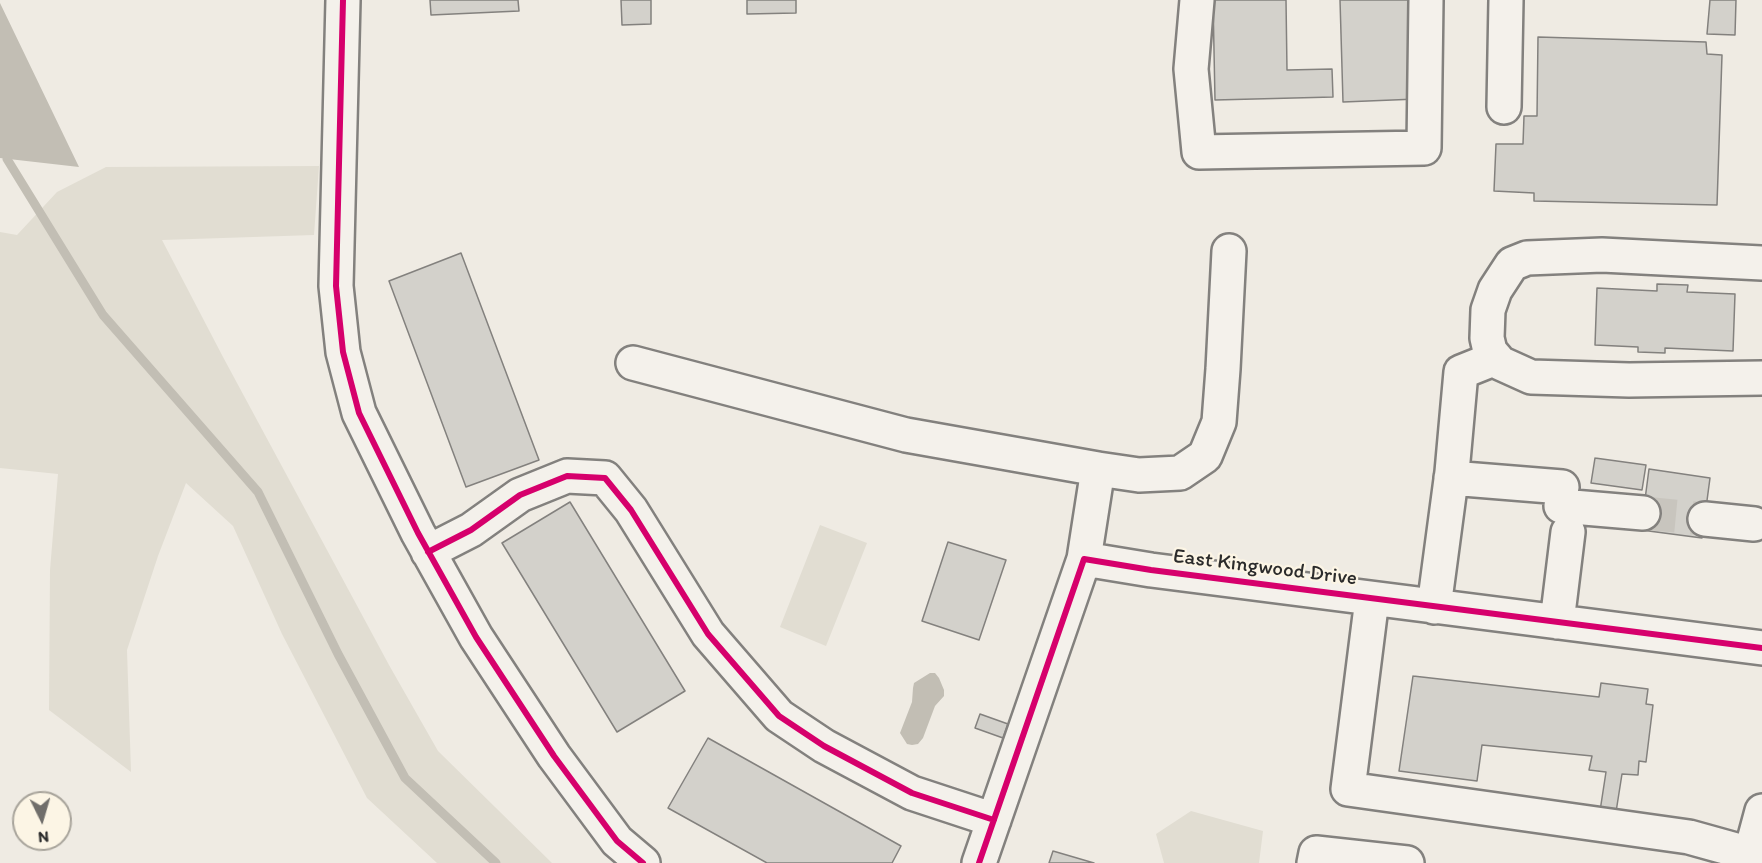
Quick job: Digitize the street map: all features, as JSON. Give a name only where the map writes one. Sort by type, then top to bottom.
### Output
[{"type":"street","points":[[343,0],[336,286],[343,352],[359,413],[428,552],[476,637],[554,756],[617,841],[643,863]]},
{"type":"street","points":[[1197,0],[1191,69],[1199,152],[1424,148],[1426,0]]},
{"type":"street","points":[[1504,107],[1506,0]]},
{"type":"street","points":[[633,363],[906,435],[1139,475],[1180,473],[1205,456],[1219,422],[1229,251]]},
{"type":"street","points":[[1762,263],[1602,255],[1527,258],[1512,264],[1495,290],[1488,310],[1487,338],[1490,351],[1500,363],[1531,377],[1629,380],[1762,378]]},
{"type":"street","points":[[1434,607],[1451,478],[1461,372],[1496,358]]},
{"type":"street","points":[[979,863],[1084,559],[1098,469]]},
{"type":"street","points":[[428,552],[471,530],[520,495],[567,476],[605,478],[631,510],[708,634],[779,716],[824,746],[912,793],[994,820]]},
{"type":"street","points":[[1451,478],[1564,508],[1643,513]]},
{"type":"street","points":[[1557,622],[1564,508]]},
{"type":"street","points":[[1705,519],[1754,524]]},
{"type":"street","name":"East Kingwood Drive","points":[[1084,559],[1150,570],[1762,648]]},
{"type":"street","points":[[1372,599],[1348,789],[1689,837],[1749,859],[1762,811]]},
{"type":"street","points":[[1314,863],[1316,853],[1407,863]]},
{"type":"shaded area","points":[[0,3],[79,167],[0,158]]},
{"type":"shaded area","points":[[319,166],[314,235],[162,240],[389,665],[438,751],[552,863],[437,863],[367,798],[282,634],[233,526],[186,483],[158,556],[127,650],[131,772],[49,710],[50,570],[58,474],[0,468],[0,232],[17,235],[57,192],[106,167]]},
{"type":"shaded area","points":[[820,525],[867,543],[826,646],[780,627]]},
{"type":"shaded area","points":[[930,673],[935,673],[939,678],[944,696],[935,706],[923,738],[918,744],[907,744],[900,733],[912,702],[914,683]]},
{"type":"shaded area","points":[[1191,811],[1263,831],[1259,863],[1164,863],[1156,834]]},
{"type":"building","points":[[430,0],[518,0],[519,11],[431,15]]},
{"type":"building","points":[[621,0],[651,0],[651,24],[622,25]]},
{"type":"building","points":[[747,0],[796,0],[796,13],[747,14]]},
{"type":"building","points":[[1213,0],[1286,0],[1287,70],[1332,69],[1333,97],[1215,100]]},
{"type":"building","points":[[1340,0],[1414,0],[1417,99],[1343,102]]},
{"type":"building","points":[[1710,0],[1736,0],[1735,35],[1707,34]]},
{"type":"building","points":[[1538,37],[1706,42],[1707,54],[1722,55],[1717,205],[1534,201],[1534,193],[1494,191],[1496,144],[1523,144],[1524,116],[1537,116]]},
{"type":"building","points":[[461,253],[539,460],[466,487],[389,281]]},
{"type":"building","points":[[1657,284],[1688,285],[1687,292],[1735,294],[1733,351],[1665,348],[1665,353],[1638,352],[1638,347],[1595,345],[1597,288],[1657,291]]},
{"type":"building","points":[[1595,458],[1646,465],[1642,490],[1591,483]]},
{"type":"building","points":[[1649,469],[1710,478],[1702,538],[1641,530]]},
{"type":"building","points":[[570,502],[685,691],[617,732],[502,543]]},
{"type":"building","points":[[948,542],[1006,560],[979,640],[922,621]]},
{"type":"building","points":[[1413,676],[1599,697],[1601,683],[1648,689],[1646,704],[1653,705],[1646,762],[1639,761],[1638,775],[1622,774],[1616,812],[1600,811],[1606,772],[1589,770],[1592,756],[1482,745],[1477,781],[1399,771]]},
{"type":"building","points":[[980,714],[1008,724],[1003,738],[975,728]]},
{"type":"building","points":[[708,738],[901,846],[892,863],[767,863],[668,808]]},
{"type":"building","points":[[1053,851],[1094,863],[1049,863]]},
{"type":"waterway","points":[[7,159],[103,315],[258,492],[338,654],[405,778],[496,863]]},
{"type":"tunnel","points":[[1643,513],[1705,519]]},
{"type":"cycle path","points":[[343,0],[336,286],[343,352],[359,413],[418,533],[476,637],[554,756],[617,841],[643,863]]},
{"type":"cycle path","points":[[428,552],[471,530],[520,495],[567,476],[605,478],[631,510],[708,634],[779,716],[824,746],[912,793],[994,820]]},
{"type":"cycle path","points":[[979,863],[1084,559],[1151,570],[1762,648]]}]
